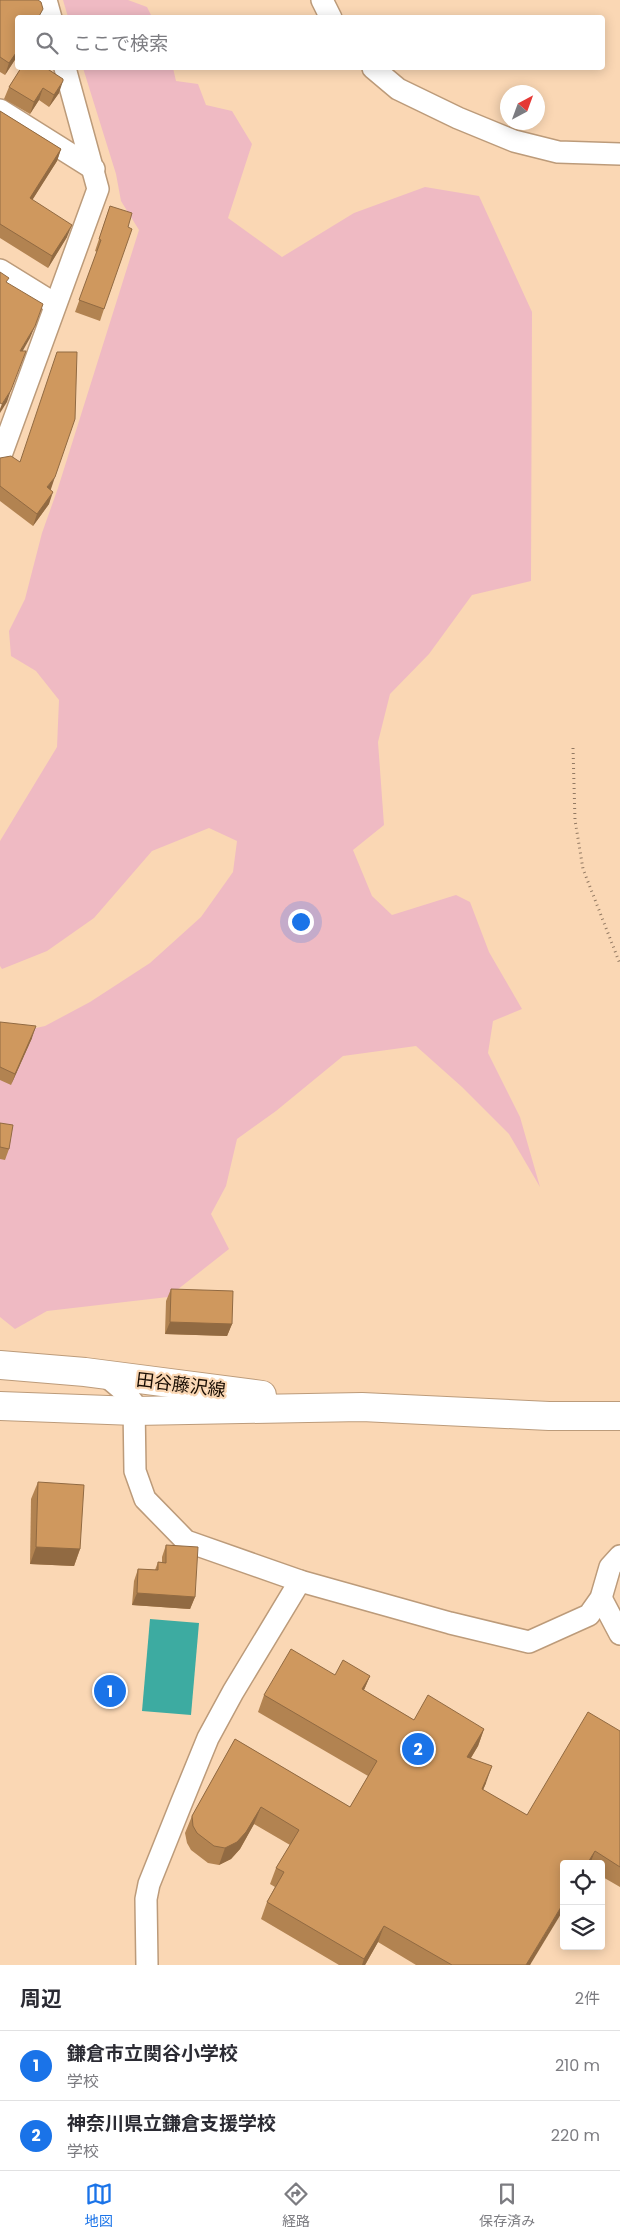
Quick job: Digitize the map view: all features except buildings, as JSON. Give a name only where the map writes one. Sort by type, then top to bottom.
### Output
[{"type":"main road","name":"田谷藤沢線","points":[[0,1366],[85,1372],[362,1407]]},
{"type":"main road","name":"田谷藤沢線","points":[[0,1406],[135,1411],[362,1407],[549,1416],[620,1416]]},
{"type":"street","points":[[46,0],[49,15]]},
{"type":"street","points":[[322,0],[330,15]]},
{"type":"street","points":[[2,447],[98,189],[66,70]]},
{"type":"street","points":[[375,70],[398,89],[458,118],[514,141],[558,152],[620,154]]},
{"type":"street","points":[[0,110],[94,169]]},
{"type":"street","points":[[0,270],[55,304]]},
{"type":"street","points":[[105,1375],[126,1392],[134,1404],[135,1471],[145,1499],[186,1541],[300,1581],[529,1642],[589,1615],[601,1598],[610,1567],[620,1556]]},
{"type":"street","points":[[147,1965],[146,1899],[149,1884],[208,1738],[233,1692],[300,1581]]},
{"type":"street","points":[[601,1598],[620,1634]]},
{"type":"path","points":[[573,748],[575,820],[583,869],[620,964]]},
{"type":"shaded area","points":[[63,0],[128,0],[147,7],[151,15],[67,15]]},
{"type":"shaded area","points":[[84,70],[173,70],[176,81],[198,84],[206,105],[232,111],[252,144],[228,218],[282,257],[354,213],[425,187],[479,196],[532,312],[531,581],[472,595],[429,654],[390,694],[378,742],[384,825],[353,850],[372,896],[392,915],[456,895],[470,902],[489,952],[522,1009],[493,1021],[488,1053],[520,1117],[540,1187],[509,1134],[462,1087],[416,1046],[343,1056],[276,1111],[237,1139],[226,1186],[211,1214],[229,1249],[168,1297],[47,1311],[15,1329],[0,1317],[0,1036],[45,1026],[90,1002],[150,963],[201,917],[233,872],[237,841],[209,828],[152,851],[94,918],[47,951],[2,969],[0,966],[0,841],[57,747],[59,700],[36,671],[11,656],[9,631],[25,599],[42,533],[58,488],[139,230],[121,201],[116,174]]},
{"type":"water","points":[[150,1619],[199,1623],[191,1715],[142,1711]]},
{"type":"place","name":"鎌倉市立関谷小学校","points":[[110,1691]]},
{"type":"place","name":"神奈川県立鎌倉支援学校","points":[[418,1749]]}]
